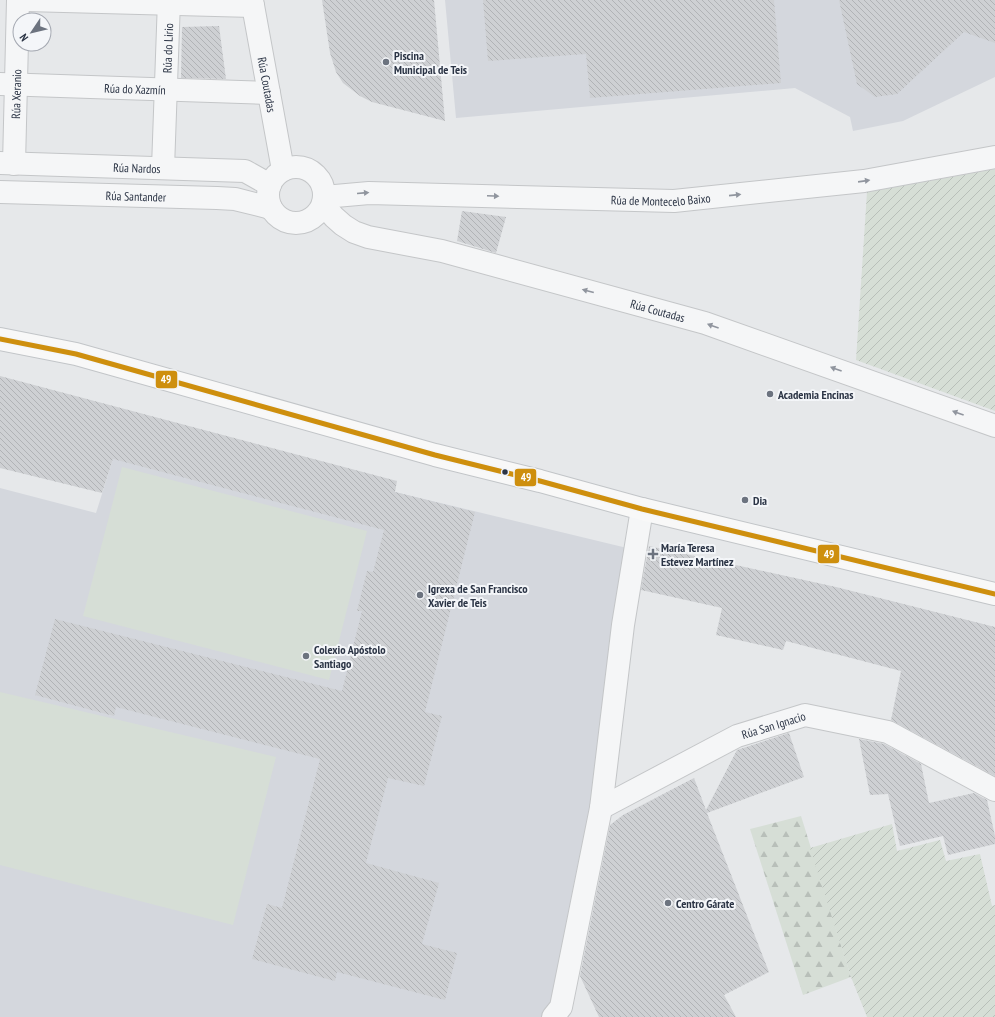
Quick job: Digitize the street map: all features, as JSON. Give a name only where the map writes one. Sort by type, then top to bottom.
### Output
[{"type":"main road","points":[[0,339],[76,354],[435,455],[540,481],[642,509],[995,594]]},
{"type":"street","name":"Rúa Xeranio","points":[[7,164],[8,84],[18,0]]},
{"type":"street","points":[[26,0],[252,3]]},
{"type":"street","name":"Rúa do Lirio","points":[[164,168],[169,2]]},
{"type":"street","name":"Rúa Coutadas","points":[[252,3],[269,93],[276,178]]},
{"type":"street","name":"Rúa do Xazmín","points":[[8,84],[269,93]]},
{"type":"street","name":"Rúa de Montecelo Baixo","points":[[324,200],[368,193],[674,201],[864,181],[995,158]]},
{"type":"street","name":"Rúa Nardos","points":[[7,164],[245,171],[276,178]]},
{"type":"street","points":[[293,166],[302,167],[312,171],[320,179],[324,188],[324,200],[319,213],[311,219],[300,223],[290,222],[277,216],[271,208],[268,200],[268,190],[276,178],[293,166]]},
{"type":"street","name":"Rúa Santander","points":[[0,192],[235,199],[271,208]]},
{"type":"street","name":"Rúa Coutadas","points":[[324,200],[334,217],[343,225],[354,232],[368,237],[442,251],[705,323],[995,426]]},
{"type":"street","points":[[553,1017],[561,1007],[601,808],[623,625],[642,509]]},
{"type":"street","name":"Rúa San Ignacio","points":[[601,808],[737,736],[805,715],[888,732],[995,790]]},
{"type":"shaded area","points":[[445,0],[995,0],[995,77],[903,121],[853,131],[850,117],[795,88],[456,118]]},
{"type":"shaded area","name":"Colexio Apóstolo Santiago","points":[[113,459],[395,492],[627,548],[581,885],[559,984],[545,1017],[0,1017],[0,488],[96,513]]},
{"type":"green space","points":[[995,169],[995,411],[856,360],[867,192]]},
{"type":"green space","points":[[122,467],[367,531],[329,680],[83,616]]},
{"type":"green space","points":[[0,692],[276,757],[233,925],[0,865]]},
{"type":"green space","points":[[801,816],[851,977],[803,995],[750,829]]},
{"type":"green space","points":[[892,824],[897,851],[940,840],[946,861],[980,854],[992,906],[995,905],[995,1017],[867,1017],[851,977],[810,848]]},
{"type":"building","name":"Piscina Municipal de Teis","points":[[322,0],[434,0],[445,121],[372,102],[360,96],[343,83],[336,72],[330,53]]},
{"type":"building","points":[[483,0],[774,0],[781,83],[590,98],[586,54],[488,61]]},
{"type":"building","points":[[839,0],[995,0],[995,43],[964,32],[897,94],[875,97],[857,84]]},
{"type":"building","points":[[219,26],[226,79],[181,78],[182,27]]},
{"type":"building","points":[[462,211],[506,217],[496,253],[457,241]]},
{"type":"building","points":[[0,376],[397,481],[395,492],[475,512],[425,712],[442,716],[424,786],[388,778],[366,863],[439,883],[422,944],[457,953],[445,1000],[337,972],[335,981],[252,959],[267,904],[282,908],[320,759],[116,707],[114,716],[35,695],[55,619],[342,691],[362,611],[357,611],[367,571],[373,572],[384,530],[113,459],[102,493],[0,468]]},
{"type":"building","points":[[649,546],[836,587],[995,627],[995,776],[891,720],[901,671],[786,641],[783,650],[716,635],[722,608],[641,590]]},
{"type":"building","name":"Centro Gárate","points":[[789,733],[804,777],[707,813],[769,972],[724,995],[736,1017],[599,1017],[580,976],[610,825],[623,815],[694,778],[706,810],[737,750]]},
{"type":"building","points":[[859,739],[884,744],[921,764],[929,803],[974,793],[987,800],[995,836],[995,844],[948,855],[943,836],[900,846],[888,794],[870,795]]},
{"type":"transit line","name":"49","points":[[0,339],[76,354],[435,455],[540,481],[642,509],[995,594]]},
{"type":"place","name":"Piscina Municipal de Teis","points":[[386,62]]},
{"type":"place","name":"Academia Encinas","points":[[770,394]]},
{"type":"place","name":"Dia","points":[[745,500]]},
{"type":"place","name":"María Teresa Estevez Martínez","points":[[653,554]]},
{"type":"place","name":"Igrexa de San Francisco Xavier de Teis","points":[[420,595]]},
{"type":"place","name":"Colexio Apóstolo Santiago","points":[[306,656]]},
{"type":"place","name":"Centro Gárate","points":[[668,903]]}]
